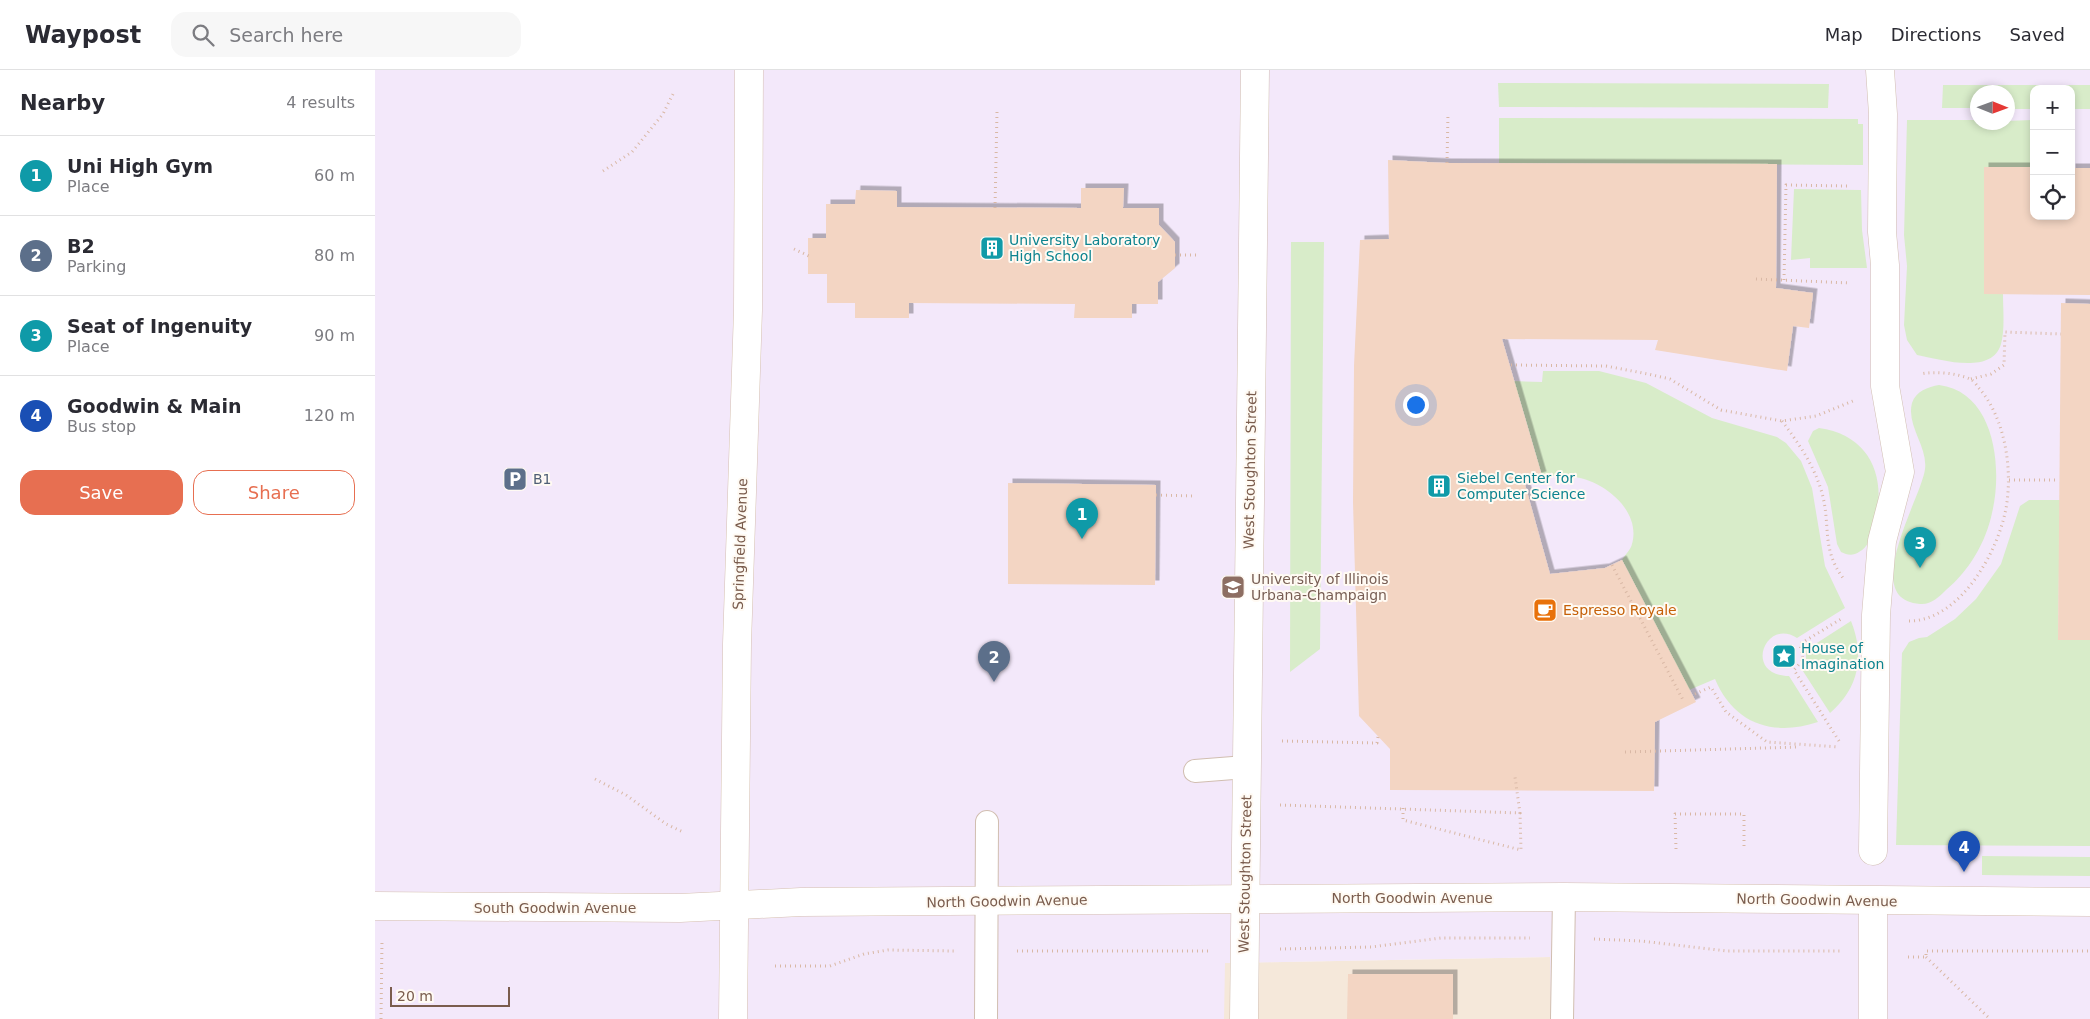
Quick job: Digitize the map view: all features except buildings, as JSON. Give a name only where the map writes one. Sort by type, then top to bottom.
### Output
[{"type":"street","name":"Springfield Avenue","points":[[733,1019],[737,644],[748,310],[749,70]]},
{"type":"street","name":"West Stoughton Street","points":[[1244,1019],[1255,70]]},
{"type":"street","points":[[1873,851],[1870,610],[1882,541],[1900,472],[1885,386],[1886,285],[1881,186],[1883,114],[1880,70]]},
{"type":"street","name":"North Goodwin Avenue","points":[[735,905],[801,902],[1564,897],[2090,902]]},
{"type":"street","points":[[1873,901],[1873,1019]]},
{"type":"street","name":"South Goodwin Avenue","points":[[379,906],[680,908],[735,905]]},
{"type":"lane","points":[[1195,771],[1246,767]]},
{"type":"lane","points":[[986,1019],[987,822]]},
{"type":"lane","points":[[1562,1019],[1564,897]]},
{"type":"path","points":[[603,171],[631,152],[663,114],[673,94]]},
{"type":"path","points":[[995,208],[997,112]]},
{"type":"path","points":[[1447,163],[1448,113]]},
{"type":"path","points":[[1784,280],[1786,185],[1881,186]]},
{"type":"path","points":[[794,249],[809,256]]},
{"type":"path","points":[[1175,255],[1199,255]]},
{"type":"path","points":[[1756,279],[1886,285]]},
{"type":"path","points":[[1511,365],[1606,366],[1648,374],[1670,379],[1721,410],[1782,421],[1816,416],[1885,386],[1901,377],[1927,372],[1971,379],[1991,374],[2004,365],[2005,332],[2061,334]]},
{"type":"path","points":[[1782,421],[1804,451],[1815,474],[1822,494],[1830,557],[1834,566],[1870,610],[1901,621],[1919,621],[1938,613],[1958,599],[1975,580],[1988,558],[2007,504],[2009,480],[2006,453],[1997,420],[1985,394],[1971,379]]},
{"type":"path","points":[[2009,480],[2059,480]]},
{"type":"path","points":[[1155,495],[1196,496]]},
{"type":"path","points":[[1612,565],[1683,700]]},
{"type":"path","points":[[1625,752],[1843,747],[1794,670],[1803,660],[1800,644],[1870,610]]},
{"type":"path","points":[[1695,694],[1711,686],[1725,712],[1767,742],[1812,747]]},
{"type":"path","points":[[1279,741],[1377,743],[1378,737]]},
{"type":"path","points":[[1403,808],[1403,820],[1521,850],[1520,813],[1515,777]]},
{"type":"path","points":[[595,779],[626,795],[665,824],[683,832]]},
{"type":"path","points":[[1278,805],[1520,813]]},
{"type":"path","points":[[1676,849],[1675,814],[1744,814],[1744,849]]},
{"type":"path","points":[[379,906],[381,1019]]},
{"type":"path","points":[[1926,957],[1926,951],[2090,951]]},
{"type":"path","points":[[1906,957],[1926,957],[1990,1019]]},
{"type":"shaded area","name":"University of Illinois Urbana-Champaign","points":[[375,70],[2090,70],[2090,1019],[1551,1019],[1550,957],[1225,963],[1224,1019],[375,1019]]},
{"type":"shaded area","points":[[1551,957],[1551,1019],[1224,1019],[1224,963]]},
{"type":"green space","points":[[1498,83],[1829,84],[1828,108],[1499,107]]},
{"type":"green space","points":[[1943,85],[1970,85],[1970,108],[1942,108]]},
{"type":"green space","points":[[2015,85],[2030,85],[2030,109],[2015,109]]},
{"type":"green space","points":[[2075,85],[2090,85],[2090,109],[2075,109]]},
{"type":"green space","points":[[1499,118],[1858,119],[1858,124],[1863,124],[1863,165],[1499,163]]},
{"type":"green space","points":[[1907,120],[1970,120],[1970,130],[2015,130],[2015,121],[2030,120],[2030,167],[1984,167],[1984,294],[2003,294],[2003,332],[2001,344],[1996,354],[1987,360],[1976,363],[1951,362],[1917,355],[1907,340],[1904,325],[1907,266],[1904,235]]},
{"type":"green space","points":[[1794,189],[1861,190],[1862,230],[1867,268],[1810,268],[1810,258],[1791,260]]},
{"type":"green space","points":[[1291,242],[1324,242],[1320,649],[1290,672]]},
{"type":"green space","points":[[1543,371],[1599,371],[1646,383],[1712,418],[1777,437],[1786,443],[1801,461],[1812,488],[1825,566],[1845,608],[1797,638],[1786,634],[1776,635],[1768,641],[1764,649],[1763,658],[1766,667],[1775,673],[1789,676],[1818,722],[1786,728],[1771,727],[1757,723],[1733,707],[1715,679],[1689,690],[1622,560],[1631,546],[1633,532],[1627,511],[1611,493],[1590,481],[1571,476],[1542,476],[1519,397],[1511,397],[1512,381],[1542,382]]},
{"type":"green space","points":[[1939,385],[1958,391],[1972,402],[1983,417],[1991,435],[1995,455],[1995,495],[1986,535],[1969,565],[1938,598],[1928,603],[1920,604],[1902,598],[1894,585],[1894,567],[1898,546],[1925,469],[1923,452],[1912,420],[1912,403],[1919,393],[1927,388]]},
{"type":"green space","points":[[1819,428],[1837,432],[1863,450],[1871,462],[1876,476],[1879,492],[1878,509],[1873,530],[1865,548],[1855,554],[1841,552],[1837,544],[1828,487],[1808,441],[1813,431]]},
{"type":"green space","points":[[2029,500],[2060,500],[2058,640],[2090,640],[2090,846],[1896,845],[1902,653],[1909,642],[1927,637],[1955,619],[1976,599],[2001,564],[2020,506]]},
{"type":"green space","points":[[1851,621],[1858,647],[1857,671],[1847,693],[1830,713],[1801,668],[1806,659],[1806,650]]},
{"type":"green space","points":[[1982,856],[2090,857],[2090,876],[1982,875]]},
{"type":"place","name":"University Laboratory High School","points":[[992,248]]},
{"type":"place","name":"B1","points":[[515,479]]},
{"type":"place","name":"Siebel Center for Computer Science","points":[[1439,486]]},
{"type":"place","name":"Uni High Gym","points":[[1082,539]]},
{"type":"place","name":"Seat of Ingenuity","points":[[1920,568]]},
{"type":"place","name":"University of Illinois Urbana-Champaign","points":[[1233,587]]},
{"type":"place","name":"Espresso Royale","points":[[1545,610]]},
{"type":"place","name":"House of Imagination","points":[[1784,656]]},
{"type":"place","name":"B2","points":[[994,682]]},
{"type":"place","name":"Goodwin & Main","points":[[1964,872]]}]
